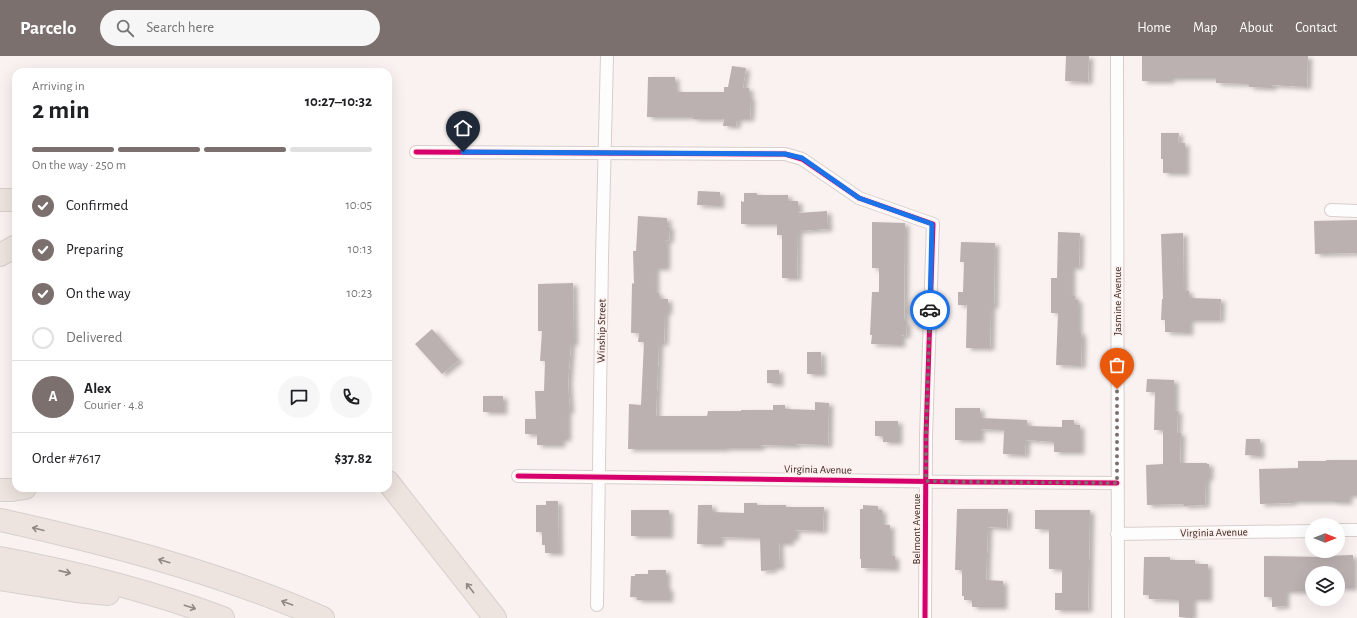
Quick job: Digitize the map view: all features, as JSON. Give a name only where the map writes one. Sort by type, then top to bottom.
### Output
[{"type":"highway","points":[[0,200],[12,200]]},
{"type":"highway","points":[[0,255],[12,248]]},
{"type":"highway","points":[[392,487],[495,618]]},
{"type":"highway","points":[[0,490],[12,489]]},
{"type":"highway","points":[[0,520],[132,552],[212,576],[291,604],[323,618]]},
{"type":"highway","points":[[0,558],[94,579],[156,596],[222,618]]},
{"type":"highway","points":[[0,579],[76,591],[156,596]]},
{"type":"street","name":"Winship Street","points":[[597,605],[598,476],[607,56]]},
{"type":"street","name":"Jasmine Avenue","points":[[1117,56],[1118,618]]},
{"type":"street","points":[[416,152],[605,152]]},
{"type":"street","name":"Belmont Avenue","points":[[605,152],[785,154],[802,158],[859,198],[932,224],[926,436],[926,618]]},
{"type":"street","points":[[1331,210],[1357,211]]},
{"type":"street","name":"Virginia Avenue","points":[[518,476],[1117,483]]},
{"type":"street","points":[[1345,530],[1357,530]]},
{"type":"street","name":"Virginia Avenue","points":[[1117,534],[1305,531]]},
{"type":"building","points":[[1066,56],[1089,56],[1088,82],[1065,81]]},
{"type":"building","points":[[1142,56],[1308,56],[1307,87],[1272,85],[1272,88],[1249,87],[1249,84],[1216,83],[1216,78],[1170,78],[1170,81],[1142,81]]},
{"type":"building","points":[[732,66],[746,68],[743,88],[749,88],[749,97],[751,98],[749,119],[737,119],[736,126],[723,126],[724,119],[647,117],[648,77],[675,77],[675,89],[677,89],[677,92],[724,92],[724,87],[728,87]]},
{"type":"building","points":[[1161,133],[1179,133],[1178,143],[1185,143],[1185,173],[1163,173],[1163,159],[1161,159]]},
{"type":"building","points":[[698,191],[720,192],[720,206],[697,205]]},
{"type":"building","points":[[744,193],[757,193],[757,195],[788,195],[788,201],[798,201],[798,213],[827,211],[828,229],[798,231],[797,278],[782,278],[782,235],[777,235],[777,224],[741,224],[741,201],[744,202]]},
{"type":"building","points":[[638,216],[667,218],[667,226],[670,227],[669,241],[666,240],[666,268],[655,268],[655,293],[659,293],[659,299],[668,299],[668,312],[665,312],[664,343],[659,343],[656,416],[707,416],[708,411],[773,410],[773,405],[785,405],[785,409],[815,410],[815,402],[829,403],[828,445],[760,445],[760,448],[725,449],[628,449],[629,404],[641,405],[644,342],[638,342],[639,333],[631,333],[632,283],[634,284],[633,251],[636,251]]},
{"type":"building","points":[[1357,220],[1357,253],[1315,254],[1314,221]]},
{"type":"building","points":[[872,222],[905,223],[904,322],[907,322],[906,336],[901,335],[901,345],[871,344],[872,292],[879,292],[879,268],[872,268]]},
{"type":"building","points":[[1058,232],[1080,233],[1079,267],[1071,267],[1071,296],[1075,296],[1075,300],[1078,300],[1078,332],[1081,332],[1082,339],[1081,366],[1056,365],[1058,313],[1051,313],[1051,278],[1057,278]]},
{"type":"building","points":[[1183,233],[1184,291],[1189,291],[1189,298],[1221,299],[1220,320],[1189,320],[1189,333],[1165,332],[1165,320],[1161,320],[1163,299],[1161,234]]},
{"type":"building","points":[[961,242],[995,243],[994,306],[991,306],[990,348],[966,348],[967,305],[958,305],[958,292],[963,292],[964,262],[960,262]]},
{"type":"building","points":[[573,283],[574,343],[571,343],[568,383],[570,411],[567,411],[567,439],[561,439],[561,445],[537,445],[537,434],[525,434],[525,419],[536,419],[535,391],[544,391],[545,361],[540,361],[542,331],[538,331],[538,284]]},
{"type":"building","points":[[432,329],[459,360],[442,374],[415,344]]},
{"type":"building","points":[[807,352],[821,352],[822,374],[807,374]]},
{"type":"building","points":[[767,370],[779,370],[779,384],[767,383]]},
{"type":"building","points":[[1147,379],[1174,380],[1174,410],[1178,411],[1177,433],[1181,433],[1180,463],[1209,464],[1209,478],[1206,478],[1205,505],[1147,505],[1146,465],[1163,464],[1163,430],[1154,430],[1155,392],[1146,392]]},
{"type":"building","points":[[483,396],[503,396],[503,412],[483,412]]},
{"type":"building","points":[[955,408],[980,408],[980,418],[1027,420],[1027,426],[1062,427],[1062,420],[1074,420],[1074,425],[1080,425],[1080,452],[1054,452],[1054,442],[1026,440],[1025,455],[1003,454],[1004,430],[980,429],[980,440],[955,440]]},
{"type":"building","points":[[875,421],[898,421],[898,442],[883,442],[883,436],[875,436]]},
{"type":"building","points":[[1246,439],[1260,439],[1260,456],[1245,455]]},
{"type":"building","points":[[1357,460],[1357,495],[1348,495],[1348,502],[1292,501],[1292,503],[1260,504],[1259,469],[1298,468],[1298,461]]},
{"type":"building","points":[[546,501],[558,501],[559,553],[545,553],[545,545],[542,545],[542,532],[536,532],[536,505],[546,505]]},
{"type":"building","points":[[744,503],[757,503],[757,505],[786,505],[786,507],[824,507],[823,531],[795,530],[795,538],[790,538],[790,543],[779,543],[780,567],[773,567],[773,570],[761,571],[760,538],[720,537],[720,544],[697,544],[698,505],[712,505],[712,512],[744,513]]},
{"type":"building","points":[[863,505],[878,506],[878,510],[882,510],[882,525],[890,525],[890,556],[895,556],[895,569],[861,568],[860,509],[863,509]]},
{"type":"building","points":[[957,509],[1008,509],[1007,528],[988,527],[986,580],[1003,581],[1003,607],[972,607],[972,600],[964,600],[964,596],[962,596],[962,570],[955,570]]},
{"type":"building","points":[[631,510],[669,510],[669,536],[631,536]]},
{"type":"building","points":[[1035,510],[1090,510],[1088,610],[1055,610],[1055,593],[1062,593],[1062,569],[1049,569],[1049,529],[1035,529]]},
{"type":"building","points":[[1345,555],[1353,555],[1353,588],[1345,588],[1345,566],[1305,566],[1305,591],[1285,591],[1285,606],[1272,607],[1272,597],[1264,597],[1264,556],[1345,558]]},
{"type":"building","points":[[1144,557],[1170,557],[1170,560],[1195,560],[1195,564],[1208,564],[1208,599],[1192,599],[1192,618],[1179,617],[1179,600],[1149,599],[1149,595],[1143,595]]},
{"type":"building","points":[[648,570],[666,570],[666,588],[669,588],[669,600],[637,600],[637,597],[630,597],[631,576],[635,576],[635,574],[648,574]]},
{"type":"cycle path","points":[[416,152],[785,154],[802,159],[859,198],[933,224],[926,436],[925,618]]},
{"type":"cycle path","points":[[518,476],[1117,483]]},
{"type":"way so far","points":[[930,310],[926,481],[1117,483],[1117,389]]},
{"type":"route","points":[[463,152],[785,154],[802,158],[859,198],[932,224],[930,310]]}]
